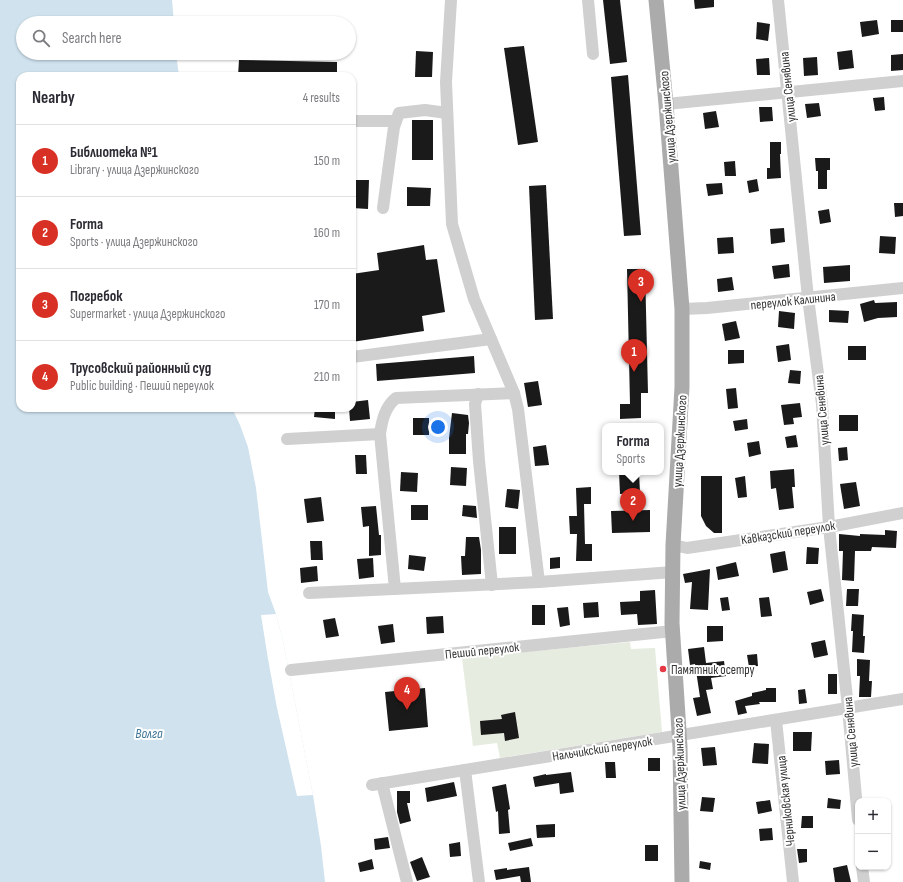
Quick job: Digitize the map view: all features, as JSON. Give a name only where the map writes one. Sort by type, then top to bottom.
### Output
[{"type":"main road","name":"улица Дзержинского","points":[[656,0],[666,104],[682,309],[682,387],[673,545],[673,631],[680,747],[682,882]]},
{"type":"street","points":[[451,0],[446,82],[452,224],[474,300],[514,393],[518,409],[540,582]]},
{"type":"street","points":[[588,0],[593,54]]},
{"type":"street","name":"улица Сенявина","points":[[778,0],[808,298],[822,404],[829,526],[856,798]]},
{"type":"street","points":[[666,104],[903,81]]},
{"type":"street","points":[[383,208],[394,127],[399,113],[425,110],[447,113]]},
{"type":"street","points":[[356,121],[396,121]]},
{"type":"street","name":"переулок Калинина","points":[[682,309],[707,308],[903,288]]},
{"type":"street","points":[[356,356],[491,339]]},
{"type":"street","points":[[395,589],[380,434],[386,409],[396,398],[514,393]]},
{"type":"street","points":[[478,394],[475,404],[479,461],[492,584]]},
{"type":"street","points":[[286,439],[380,434]]},
{"type":"street","name":"Кавказский переулок","points":[[673,545],[687,548],[903,513]]},
{"type":"street","points":[[309,593],[540,582],[673,572]]},
{"type":"street","name":"Пеший переулок","points":[[292,670],[673,631]]},
{"type":"street","name":"Нальчикский переулок","points":[[407,882],[377,784],[903,699]]},
{"type":"street","name":"Черниковская улица","points":[[776,720],[793,882]]},
{"type":"street","points":[[465,770],[479,882]]},
{"type":"street","points":[[862,870],[864,882]]},
{"type":"shaded area","points":[[630,642],[631,649],[655,648],[662,732],[500,758],[497,743],[473,746],[462,658]]},
{"type":"water","name":"Волга","points":[[0,0],[172,0],[173,16],[16,16],[16,60],[177,60],[178,72],[16,72],[16,412],[234,412],[248,447],[256,488],[268,592],[276,614],[283,641],[313,795],[325,882],[0,882]]},
{"type":"pier","points":[[276,614],[283,641],[313,795],[297,796],[277,708],[261,615]]},
{"type":"building","points":[[603,0],[620,0],[627,62],[610,64]]},
{"type":"building","points":[[694,0],[714,0],[714,7],[695,9]]},
{"type":"building","points":[[877,20],[879,34],[862,37],[860,22]]},
{"type":"building","points":[[891,20],[903,20],[903,32],[891,32]]},
{"type":"building","points":[[757,22],[770,24],[768,41],[756,39]]},
{"type":"building","points":[[524,46],[538,142],[518,145],[504,48]]},
{"type":"building","points":[[852,50],[854,68],[839,70],[837,52]]},
{"type":"building","points":[[416,51],[433,52],[432,77],[415,77]]},
{"type":"building","points":[[903,54],[903,70],[891,71],[891,55]]},
{"type":"building","points":[[817,57],[818,75],[804,76],[803,58]]},
{"type":"building","points":[[769,58],[770,75],[757,75],[756,59]]},
{"type":"building","points":[[239,60],[337,62],[337,72],[238,72]]},
{"type":"building","points":[[628,75],[641,235],[624,236],[611,77]]},
{"type":"building","points":[[884,97],[885,110],[875,111],[873,98]]},
{"type":"building","points":[[819,103],[821,116],[807,118],[805,104]]},
{"type":"building","points":[[759,107],[772,107],[773,121],[760,122]]},
{"type":"building","points":[[716,111],[719,127],[705,129],[703,113]]},
{"type":"building","points":[[412,120],[433,120],[433,160],[412,160]]},
{"type":"building","points":[[770,142],[781,142],[781,178],[767,179],[767,168],[770,168]]},
{"type":"building","points":[[815,158],[830,158],[830,170],[827,170],[827,189],[818,189],[818,171],[816,171]]},
{"type":"building","points":[[735,161],[736,176],[725,176],[724,162]]},
{"type":"building","points":[[757,179],[759,191],[749,193],[747,181]]},
{"type":"building","points":[[356,180],[369,180],[368,209],[356,208]]},
{"type":"building","points":[[722,183],[723,194],[708,196],[706,184]]},
{"type":"building","points":[[546,185],[553,319],[535,320],[529,186]]},
{"type":"building","points":[[407,187],[431,188],[430,206],[407,206]]},
{"type":"building","points":[[894,203],[903,203],[903,216],[895,217]]},
{"type":"building","points":[[829,209],[831,222],[820,224],[818,211]]},
{"type":"building","points":[[784,228],[785,242],[771,244],[770,229]]},
{"type":"building","points":[[880,236],[896,237],[895,254],[879,253]]},
{"type":"building","points":[[733,237],[734,253],[718,254],[717,238]]},
{"type":"building","points":[[424,245],[426,260],[437,259],[445,312],[422,316],[424,331],[356,341],[356,273],[379,270],[377,253]]},
{"type":"building","points":[[789,264],[790,277],[774,279],[772,266]]},
{"type":"building","points":[[850,265],[850,281],[824,283],[823,267]]},
{"type":"building","points":[[627,269],[645,269],[648,393],[641,393],[641,418],[620,419],[620,404],[630,404]]},
{"type":"building","points":[[732,277],[734,290],[718,292],[717,279]]},
{"type":"building","points":[[874,300],[875,303],[897,302],[897,317],[878,318],[864,322],[860,304]]},
{"type":"building","points":[[829,310],[849,311],[848,323],[829,322]]},
{"type":"building","points":[[779,311],[795,313],[794,329],[778,327]]},
{"type":"building","points":[[736,321],[740,338],[725,341],[722,324]]},
{"type":"building","points":[[789,344],[791,360],[778,362],[776,346]]},
{"type":"building","points":[[848,346],[866,346],[866,360],[848,360]]},
{"type":"building","points":[[728,350],[744,350],[744,363],[728,364]]},
{"type":"building","points":[[474,356],[475,373],[377,381],[376,364]]},
{"type":"building","points":[[790,370],[801,371],[800,384],[788,383]]},
{"type":"building","points":[[538,381],[542,405],[528,407],[524,383]]},
{"type":"building","points":[[736,388],[738,408],[728,409],[726,389]]},
{"type":"building","points":[[368,400],[370,419],[350,421],[349,412],[356,412],[356,402]]},
{"type":"building","points":[[800,403],[802,417],[793,418],[794,424],[784,425],[781,405]]},
{"type":"building","points":[[315,412],[335,412],[335,419],[314,417]]},
{"type":"building","points":[[452,413],[468,415],[469,423],[468,434],[466,434],[466,454],[449,454]]},
{"type":"building","points":[[839,415],[858,415],[858,431],[839,431]]},
{"type":"building","points":[[413,418],[429,418],[429,435],[413,435]]},
{"type":"building","points":[[747,419],[748,429],[735,431],[733,421]]},
{"type":"building","points":[[796,435],[798,447],[787,448],[785,437]]},
{"type":"building","points":[[759,441],[761,454],[749,457],[747,443]]},
{"type":"building","points":[[546,445],[549,465],[535,466],[533,447]]},
{"type":"building","points":[[847,447],[848,460],[839,461],[838,448]]},
{"type":"building","points":[[355,455],[366,455],[367,474],[356,474]]},
{"type":"building","points":[[451,467],[467,468],[466,486],[450,485]]},
{"type":"building","points":[[794,469],[795,487],[792,487],[794,508],[779,510],[776,488],[771,489],[770,471]]},
{"type":"building","points":[[401,472],[418,473],[417,492],[400,491]]},
{"type":"building","points":[[619,475],[639,475],[640,493],[620,494]]},
{"type":"building","points":[[701,476],[722,476],[722,533],[714,533],[706,526],[701,516]]},
{"type":"building","points":[[745,476],[747,497],[738,498],[735,478]]},
{"type":"building","points":[[856,482],[860,506],[844,509],[840,484]]},
{"type":"building","points":[[591,487],[591,504],[584,504],[585,544],[592,544],[592,561],[576,561],[577,534],[570,534],[569,516],[577,516],[576,488]]},
{"type":"building","points":[[507,489],[520,490],[518,509],[505,507]]},
{"type":"building","points":[[321,497],[324,521],[307,523],[304,499]]},
{"type":"building","points":[[411,505],[428,505],[428,520],[411,520]]},
{"type":"building","points":[[463,505],[476,506],[477,518],[462,516]]},
{"type":"building","points":[[376,506],[379,535],[381,535],[381,555],[369,556],[369,526],[363,527],[361,507]]},
{"type":"building","points":[[650,510],[650,532],[612,533],[611,511]]},
{"type":"building","points":[[499,527],[516,527],[516,554],[499,554]]},
{"type":"building","points":[[885,530],[897,531],[896,548],[872,547],[871,551],[855,551],[854,581],[842,580],[843,551],[839,551],[839,534],[860,536],[860,534],[885,535]]},
{"type":"building","points":[[466,537],[479,537],[481,550],[481,574],[462,575],[461,556],[465,556]]},
{"type":"building","points":[[310,541],[322,541],[323,560],[311,560]]},
{"type":"building","points":[[807,547],[819,548],[818,564],[806,564]]},
{"type":"building","points":[[785,551],[788,570],[773,573],[770,554]]},
{"type":"building","points":[[409,555],[426,557],[424,571],[408,569]]},
{"type":"building","points":[[560,557],[560,568],[550,569],[550,558]]},
{"type":"building","points":[[373,558],[374,577],[359,579],[357,559]]},
{"type":"building","points":[[736,562],[739,576],[718,580],[716,567]]},
{"type":"building","points":[[317,566],[318,581],[301,583],[300,568]]},
{"type":"building","points":[[710,569],[708,610],[690,609],[692,582],[685,583],[683,574]]},
{"type":"building","points":[[821,589],[824,601],[810,605],[807,592]]},
{"type":"building","points":[[847,589],[859,589],[858,606],[846,606]]},
{"type":"building","points":[[655,590],[657,624],[638,625],[637,614],[621,615],[620,602],[640,601],[640,591]]},
{"type":"building","points":[[728,597],[730,610],[722,611],[720,598]]},
{"type":"building","points":[[769,597],[772,616],[761,617],[759,598]]},
{"type":"building","points":[[598,602],[599,617],[584,618],[583,603]]},
{"type":"building","points":[[532,605],[545,605],[545,625],[532,625]]},
{"type":"building","points":[[568,607],[570,625],[560,627],[557,608]]},
{"type":"building","points":[[852,614],[864,615],[864,653],[852,652]]},
{"type":"building","points":[[443,616],[444,633],[427,634],[426,617]]},
{"type":"building","points":[[335,618],[339,636],[326,638],[323,620]]},
{"type":"building","points":[[393,624],[395,642],[381,644],[378,626]]},
{"type":"building","points":[[707,626],[723,626],[723,641],[707,642]]},
{"type":"building","points":[[825,640],[828,655],[814,658],[811,643]]},
{"type":"building","points":[[704,647],[706,663],[724,661],[726,676],[711,678],[713,689],[706,690],[711,713],[697,716],[693,698],[700,697],[695,664],[690,665],[688,649]]},
{"type":"building","points":[[757,654],[758,666],[749,667],[747,655]]},
{"type":"building","points":[[857,659],[870,660],[869,681],[872,681],[871,697],[859,697],[860,676],[857,676]]},
{"type":"building","points":[[828,674],[837,674],[837,694],[828,694]]},
{"type":"building","points":[[425,688],[428,727],[389,731],[385,692]]},
{"type":"building","points":[[766,688],[776,688],[776,702],[759,702],[760,704],[745,706],[747,713],[738,715],[735,701],[752,696],[752,693],[766,690]]},
{"type":"building","points":[[805,689],[807,703],[799,704],[798,690]]},
{"type":"building","points":[[515,712],[519,738],[505,741],[504,733],[481,735],[480,721],[502,719],[501,715]]},
{"type":"building","points":[[793,732],[812,732],[811,751],[793,751]]},
{"type":"building","points":[[754,743],[769,744],[768,764],[752,763]]},
{"type":"building","points":[[715,747],[717,765],[703,766],[701,748]]},
{"type":"building","points":[[648,758],[660,758],[660,771],[648,771]]},
{"type":"building","points":[[839,760],[840,774],[826,775],[825,761]]},
{"type":"building","points":[[605,762],[615,762],[616,778],[606,778]]},
{"type":"building","points":[[571,772],[574,792],[560,794],[559,783],[535,787],[533,777],[546,774]]},
{"type":"building","points":[[454,782],[457,796],[427,802],[425,788]]},
{"type":"building","points":[[506,784],[510,809],[508,810],[510,833],[499,834],[498,811],[496,812],[492,787]]},
{"type":"building","points":[[397,791],[410,791],[410,803],[407,803],[411,821],[400,824],[397,812]]},
{"type":"building","points":[[702,797],[715,798],[713,812],[700,811]]},
{"type":"building","points":[[828,798],[841,800],[840,809],[827,808]]},
{"type":"building","points":[[770,800],[772,811],[758,814],[756,802]]},
{"type":"building","points":[[802,816],[813,816],[813,828],[801,828]]},
{"type":"building","points":[[555,824],[555,837],[537,838],[536,825]]},
{"type":"building","points":[[772,828],[773,840],[760,841],[759,829]]},
{"type":"building","points":[[388,837],[390,848],[375,850],[374,839]]},
{"type":"building","points":[[531,838],[533,846],[510,851],[508,843]]},
{"type":"building","points":[[460,842],[461,856],[450,857],[449,844]]},
{"type":"building","points":[[645,845],[658,845],[658,861],[645,861]]},
{"type":"building","points":[[797,849],[807,849],[807,862],[799,863]]},
{"type":"building","points":[[422,857],[430,877],[417,881],[410,862]]},
{"type":"building","points":[[372,859],[374,869],[360,872],[358,863]]},
{"type":"building","points":[[700,861],[711,863],[710,870],[699,868]]},
{"type":"building","points":[[847,865],[851,882],[835,882],[833,868]]},
{"type":"building","points":[[529,867],[531,882],[521,882],[520,876],[496,880],[494,870]]},
{"type":"place","name":"Погребок","points":[[641,302]]},
{"type":"place","name":"Библиотека №1","points":[[634,372]]},
{"type":"place","name":"Forma","points":[[633,521]]},
{"type":"place","name":"Памятник осетру","points":[[663,669]]},
{"type":"place","name":"Трусовский районный суд","points":[[407,710]]}]
